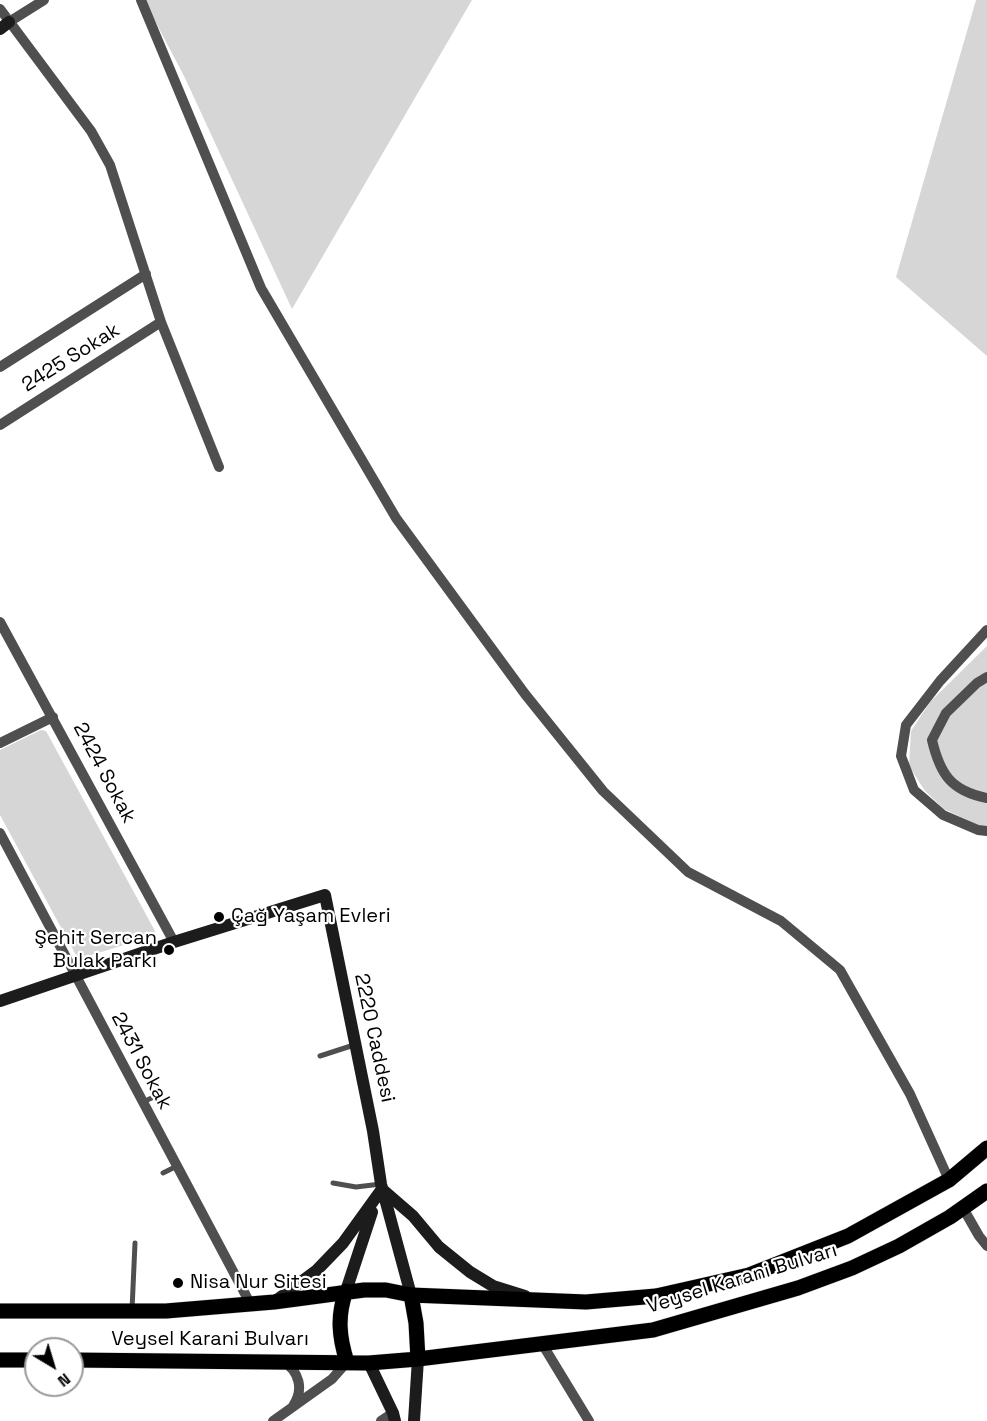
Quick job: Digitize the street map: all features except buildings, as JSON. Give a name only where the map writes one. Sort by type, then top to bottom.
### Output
[{"type":"main road","name":"Veysel Karani Bulvarı","points":[[0,1311],[166,1311],[251,1305],[346,1292],[386,1290],[411,1295],[586,1302],[656,1296],[749,1275],[848,1236],[949,1180],[987,1148]]},
{"type":"main road","name":"Veysel Karani Bulvarı","points":[[84,1360],[369,1363],[653,1330],[798,1288],[852,1268],[899,1246],[987,1191]]},
{"type":"main road","points":[[346,1292],[342,1301],[339,1327],[347,1362]]},
{"type":"main road","points":[[411,1295],[416,1323],[418,1359]]},
{"type":"main road","points":[[0,1360],[24,1360]]},
{"type":"street","points":[[5,25],[44,0]]},
{"type":"street","points":[[141,0],[261,288],[396,518],[525,694],[603,791],[688,872],[781,921],[840,970],[910,1094],[949,1180]]},
{"type":"street","points":[[148,17],[151,0]]},
{"type":"street","points":[[0,9],[5,25],[91,131],[110,165],[161,322],[219,467]]},
{"type":"street","name":"2425 Sokak","points":[[0,367],[146,274]]},
{"type":"street","name":"2425 Sokak","points":[[0,425],[161,322]]},
{"type":"street","name":"2424 Sokak","points":[[0,622],[174,942]]},
{"type":"street","points":[[987,630],[940,681],[906,725],[901,756],[914,790],[943,815],[978,830],[987,831]]},
{"type":"street","points":[[987,677],[977,683],[946,713],[932,740],[937,763],[952,783],[972,795],[987,798]]},
{"type":"street","points":[[0,743],[53,717]]},
{"type":"street","name":"2431 Sokak","points":[[0,833],[251,1305]]},
{"type":"street","name":"2220 Caddesi","points":[[174,942],[325,895],[373,1131],[381,1186],[411,1295]]},
{"type":"street","points":[[0,1001],[174,942]]},
{"type":"street","points":[[346,1292],[364,1231],[381,1186]]},
{"type":"street","points":[[381,1186],[413,1216],[439,1247],[470,1272],[493,1286],[537,1300]]},
{"type":"street","points":[[274,1302],[317,1270],[343,1243],[381,1186]]},
{"type":"street","points":[[963,1208],[987,1246]]},
{"type":"street","points":[[541,1342],[589,1421]]},
{"type":"street","points":[[414,1421],[418,1359]]},
{"type":"street","points":[[282,1361],[295,1372],[299,1383],[297,1401],[289,1410]]},
{"type":"street","points":[[273,1421],[332,1379],[347,1362]]},
{"type":"street","points":[[369,1363],[394,1417],[381,1421]]},
{"type":"lane","points":[[320,1056],[356,1045]]},
{"type":"lane","points":[[143,1102],[158,1095]]},
{"type":"lane","points":[[163,1173],[177,1166]]},
{"type":"lane","points":[[333,1183],[356,1187],[381,1186]]},
{"type":"lane","points":[[132,1311],[135,1244]]},
{"type":"shaded area","points":[[144,0],[472,0],[292,309],[184,76]]},
{"type":"shaded area","points":[[976,0],[987,0],[987,356],[896,277]]},
{"type":"shaded area","points":[[987,646],[987,826],[980,826],[944,809],[925,791],[909,766],[911,731],[930,702]]},
{"type":"shaded area","points":[[41,730],[46,731],[155,931],[153,936],[82,958],[77,957],[0,815],[0,750]]},
{"type":"place","name":"Çağ Yaşam Evleri","points":[[219,917]]},
{"type":"place","name":"Şehit Sercan Bulak Parkı","points":[[169,950]]},
{"type":"place","name":"Nisa Nur Sitesi","points":[[178,1283]]}]
